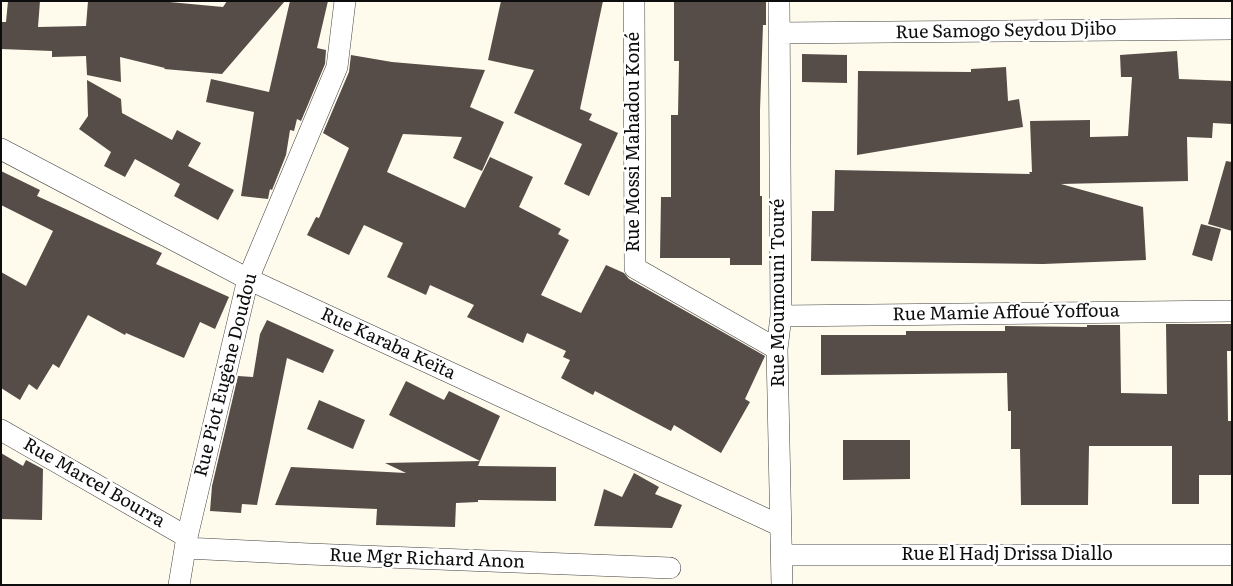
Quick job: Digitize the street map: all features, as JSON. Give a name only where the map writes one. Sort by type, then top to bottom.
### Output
[{"type":"street","name":"Rue Piot Eugène Doudou","points":[[179,585],[186,542],[248,280],[336,68],[345,1]]},
{"type":"street","name":"Rue Mossi Mahadou Koné","points":[[634,1],[635,268],[777,349]]},
{"type":"street","name":"Rue Moumouni Touré","points":[[779,1],[780,316],[777,349],[782,585]]},
{"type":"street","name":"Rue Samogo Seydou Djibo","points":[[779,33],[1232,29]]},
{"type":"street","name":"Rue Karaba Keïta","points":[[1,149],[248,280],[781,526]]},
{"type":"street","name":"Rue Mamie Affoué Yoffoua","points":[[780,316],[1232,311]]},
{"type":"street","name":"Rue Marcel Bourra","points":[[1,430],[186,542]]},
{"type":"street","name":"Rue Mgr Richard Anon","points":[[186,542],[309,554],[670,568]]},
{"type":"street","name":"Rue El Hadj Drissa Diallo","points":[[782,555],[1232,555]]},
{"type":"building","points":[[8,1],[40,1],[38,27],[86,26],[88,1],[159,1],[223,7],[227,1],[285,1],[222,74],[164,69],[120,57],[121,82],[87,75],[86,56],[52,57],[52,51],[1,49],[1,22],[6,22]]},
{"type":"building","points":[[290,1],[328,1],[317,48],[326,50],[325,64],[301,121],[297,119],[294,131],[290,130],[286,155],[272,190],[270,189],[268,199],[241,196],[254,112],[206,102],[211,79],[269,92]]},
{"type":"building","points":[[501,1],[603,1],[580,109],[592,114],[589,120],[618,133],[589,196],[564,184],[582,144],[514,113],[534,70],[488,60]]},
{"type":"building","points":[[674,1],[766,1],[766,25],[763,25],[760,110],[762,265],[730,265],[730,258],[660,258],[661,197],[671,197],[671,115],[678,115],[679,61],[674,61]]},
{"type":"building","points":[[1177,51],[1179,79],[1232,81],[1232,124],[1213,123],[1212,138],[1187,137],[1188,181],[1061,184],[1143,207],[1146,260],[1043,264],[811,261],[812,211],[834,211],[835,170],[1030,174],[1029,172],[1032,172],[1030,121],[1090,120],[1090,137],[1128,136],[1132,77],[1121,77],[1120,55]]},
{"type":"building","points":[[802,54],[847,55],[847,83],[802,82]]},
{"type":"building","points":[[351,55],[392,62],[485,70],[470,107],[504,122],[482,171],[453,158],[462,137],[403,134],[387,172],[465,208],[490,157],[533,177],[519,207],[561,229],[558,234],[569,240],[541,295],[581,313],[606,265],[624,273],[629,279],[765,356],[745,399],[750,402],[721,453],[674,425],[671,431],[595,391],[593,395],[561,378],[570,360],[563,357],[566,351],[527,333],[523,343],[467,317],[474,305],[430,285],[426,295],[387,277],[403,243],[364,225],[349,255],[307,235],[316,217],[319,218],[349,148],[323,133],[349,72]]},
{"type":"building","points":[[1006,67],[1008,101],[1019,99],[1023,127],[857,155],[858,71],[971,72],[971,69]]},
{"type":"building","points":[[87,80],[121,99],[122,113],[172,140],[177,130],[201,143],[188,166],[234,190],[218,220],[174,196],[180,184],[135,159],[125,177],[104,166],[111,152],[79,129],[88,116]]},
{"type":"building","points":[[1226,161],[1232,162],[1232,231],[1208,224]]},
{"type":"building","points":[[1,171],[40,190],[37,196],[162,253],[156,264],[229,297],[215,329],[200,322],[184,358],[126,333],[125,335],[88,315],[59,368],[53,364],[37,390],[29,384],[20,400],[1,388],[1,272],[26,286],[53,231],[1,205]]},
{"type":"building","points":[[1201,224],[1221,229],[1212,261],[1192,255]]},
{"type":"building","points":[[267,320],[334,350],[323,373],[287,358],[257,505],[242,504],[241,513],[210,511],[212,486],[238,376],[253,377],[260,334]]},
{"type":"building","points":[[1166,324],[1232,324],[1232,351],[1227,351],[1228,421],[1232,421],[1232,475],[1199,475],[1199,504],[1172,504],[1172,446],[1089,446],[1088,505],[1021,505],[1020,449],[1011,449],[1011,411],[1008,411],[1007,373],[821,375],[821,335],[906,335],[906,331],[1005,331],[1005,326],[1087,327],[1087,325],[1120,325],[1121,393],[1167,394]]},
{"type":"building","points":[[406,381],[444,400],[449,391],[500,416],[480,461],[389,415]]},
{"type":"building","points":[[319,400],[365,420],[353,449],[307,429]]},
{"type":"building","points":[[843,440],[910,440],[910,479],[843,480]]},
{"type":"building","points":[[1,453],[23,466],[26,460],[43,469],[42,520],[1,519]]},
{"type":"building","points":[[480,461],[478,466],[556,467],[556,501],[478,500],[478,502],[456,503],[455,527],[376,525],[377,509],[275,505],[291,467],[406,473],[385,463]]},
{"type":"building","points":[[634,473],[659,487],[655,494],[682,505],[672,528],[594,526],[604,489],[622,497]]}]
